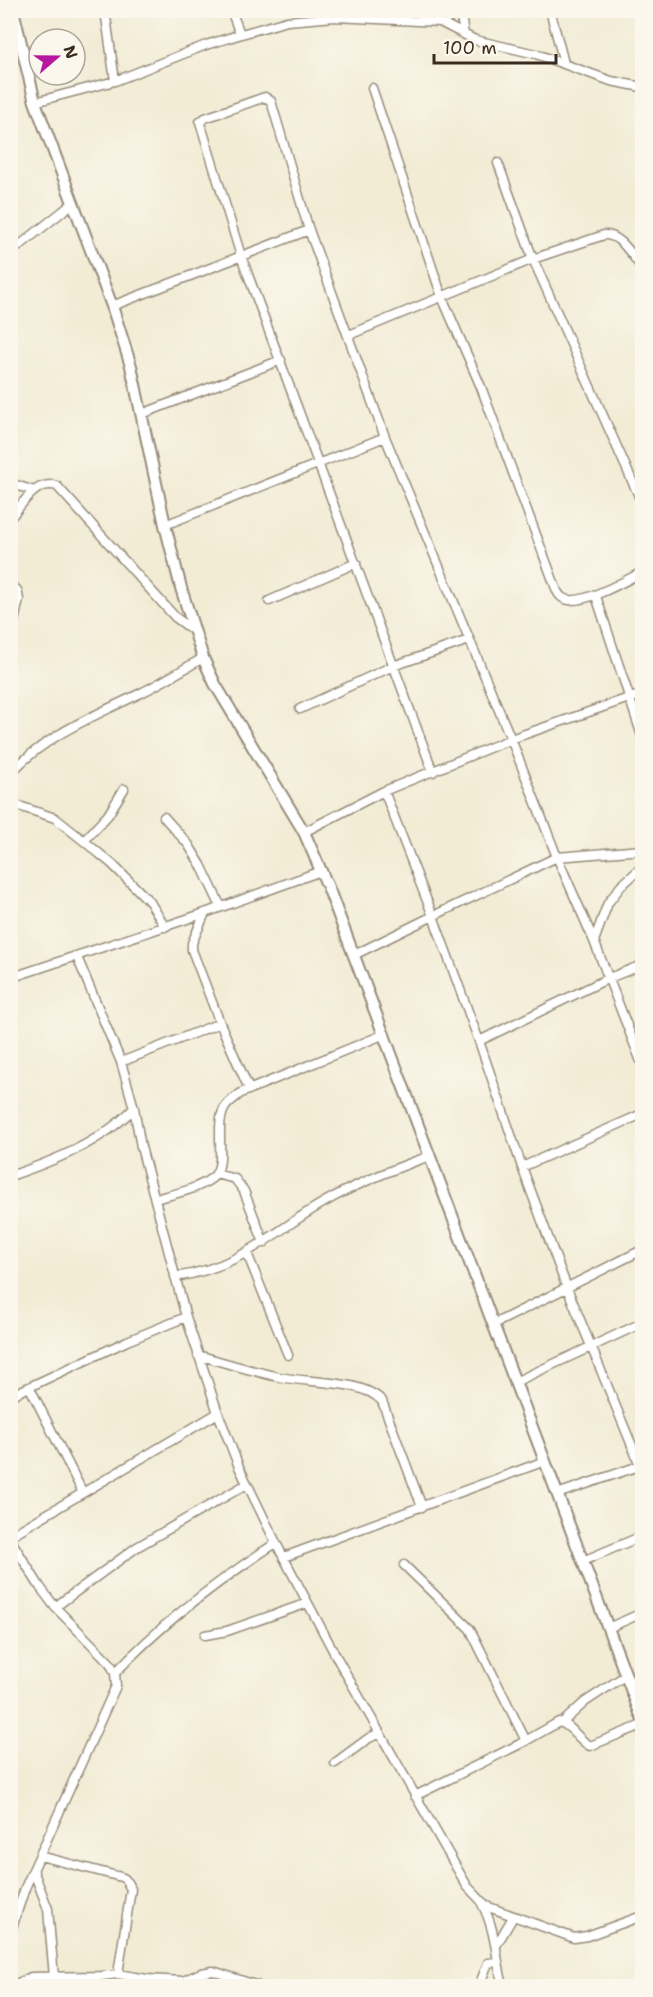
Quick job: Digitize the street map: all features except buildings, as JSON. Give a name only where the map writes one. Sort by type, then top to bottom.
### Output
[{"type":"street","points":[[13,10],[35,102],[112,306],[130,366],[165,525],[203,658],[225,702],[304,832],[321,871],[385,1034],[642,1718]]},
{"type":"street","points":[[105,10],[115,81]]},
{"type":"street","points":[[231,10],[240,34]]},
{"type":"street","points":[[284,10],[287,21]]},
{"type":"street","points":[[460,10],[464,34]]},
{"type":"street","points":[[550,10],[564,63]]},
{"type":"street","points":[[35,102],[115,81],[206,45],[287,21],[368,14],[440,22],[475,40],[536,54],[611,81],[642,87]]},
{"type":"street","points":[[372,87],[442,297],[481,387],[557,591],[562,598],[571,600],[596,596],[642,572]]},
{"type":"street","points":[[433,772],[241,256],[200,122],[205,118],[265,97],[271,101],[309,230],[385,437],[594,941],[642,1064]]},
{"type":"street","points":[[498,163],[533,260],[642,503]]},
{"type":"street","points":[[10,253],[71,201]]},
{"type":"street","points":[[112,306],[309,230]]},
{"type":"street","points":[[349,335],[533,260],[610,234],[617,238],[642,268]]},
{"type":"street","points":[[142,414],[281,360]]},
{"type":"street","points":[[165,525],[385,437]]},
{"type":"street","points":[[10,483],[34,491]]},
{"type":"street","points":[[10,518],[34,491],[46,485],[57,486],[175,617],[194,631]]},
{"type":"street","points":[[269,601],[356,563]]},
{"type":"street","points":[[10,585],[17,590],[19,599],[10,639]]},
{"type":"street","points":[[596,596],[642,736]]},
{"type":"street","points":[[300,709],[393,666],[469,640]]},
{"type":"street","points":[[10,774],[25,759],[59,735],[203,658]]},
{"type":"street","points":[[304,832],[384,791],[511,739],[642,695]]},
{"type":"street","points":[[84,841],[108,814],[124,789]]},
{"type":"street","points":[[384,791],[433,916],[567,1288],[642,1467],[558,1494]]},
{"type":"street","points":[[10,803],[55,818],[84,841],[112,864],[150,902],[165,927]]},
{"type":"street","points":[[164,817],[188,844],[221,907]]},
{"type":"street","points":[[354,955],[557,856],[642,850]]},
{"type":"street","points":[[594,941],[608,903],[621,886],[642,867]]},
{"type":"street","points":[[10,978],[206,913],[321,871]]},
{"type":"street","points":[[206,913],[192,946],[220,1023],[249,1089]]},
{"type":"street","points":[[77,957],[121,1062],[186,1317],[218,1413],[247,1484],[308,1603],[415,1796],[467,1886],[482,1904],[491,1923],[503,1986]]},
{"type":"street","points":[[479,1041],[609,978],[642,965]]},
{"type":"street","points":[[121,1062],[220,1023]]},
{"type":"street","points":[[155,1199],[192,1189],[213,1178],[219,1166],[219,1130],[226,1106],[241,1093],[385,1034]]},
{"type":"street","points":[[10,1176],[40,1166],[96,1138],[116,1125],[134,1108]]},
{"type":"street","points":[[522,1167],[642,1114]]},
{"type":"street","points":[[175,1277],[208,1270],[247,1253],[264,1244],[322,1203],[369,1180],[430,1156]]},
{"type":"street","points":[[216,1174],[235,1179],[244,1191],[264,1244]]},
{"type":"street","points":[[494,1324],[642,1250]]},
{"type":"street","points":[[247,1253],[288,1355]]},
{"type":"street","points":[[10,1396],[127,1341],[186,1317]]},
{"type":"street","points":[[515,1382],[642,1323]]},
{"type":"street","points":[[198,1354],[280,1378],[341,1385],[376,1395],[381,1401],[422,1507]]},
{"type":"street","points":[[30,1388],[83,1493]]},
{"type":"street","points":[[10,1934],[33,1870],[116,1686],[115,1673],[110,1663],[55,1607],[39,1587],[12,1543],[83,1493],[218,1413]]},
{"type":"street","points":[[284,1557],[545,1461]]},
{"type":"street","points":[[55,1607],[136,1547],[247,1484]]},
{"type":"street","points":[[583,1562],[642,1536]]},
{"type":"street","points":[[115,1673],[183,1610],[276,1543]]},
{"type":"street","points":[[404,1565],[470,1629],[526,1740]]},
{"type":"street","points":[[205,1635],[227,1631],[308,1603]]},
{"type":"street","points":[[608,1628],[642,1613]]},
{"type":"street","points":[[415,1796],[553,1724],[563,1722],[585,1702],[626,1675]]},
{"type":"street","points":[[563,1722],[590,1746],[642,1725]]},
{"type":"street","points":[[335,1763],[369,1738],[380,1733]]},
{"type":"street","points":[[40,1856],[121,1877],[128,1883],[131,1889],[118,1974]]},
{"type":"street","points":[[33,1870],[48,1909],[54,1977]]},
{"type":"street","points":[[10,1897],[20,1901]]},
{"type":"street","points":[[482,1904],[574,1938],[587,1936],[642,1916]]},
{"type":"street","points":[[496,1947],[513,1917]]},
{"type":"street","points":[[479,1986],[488,1964],[497,1962]]},
{"type":"street","points":[[12,1986],[30,1977],[118,1974],[147,1979],[183,1981],[201,1973],[213,1971],[258,1986]]},
{"type":"street","points":[[30,1977],[36,1986]]}]
